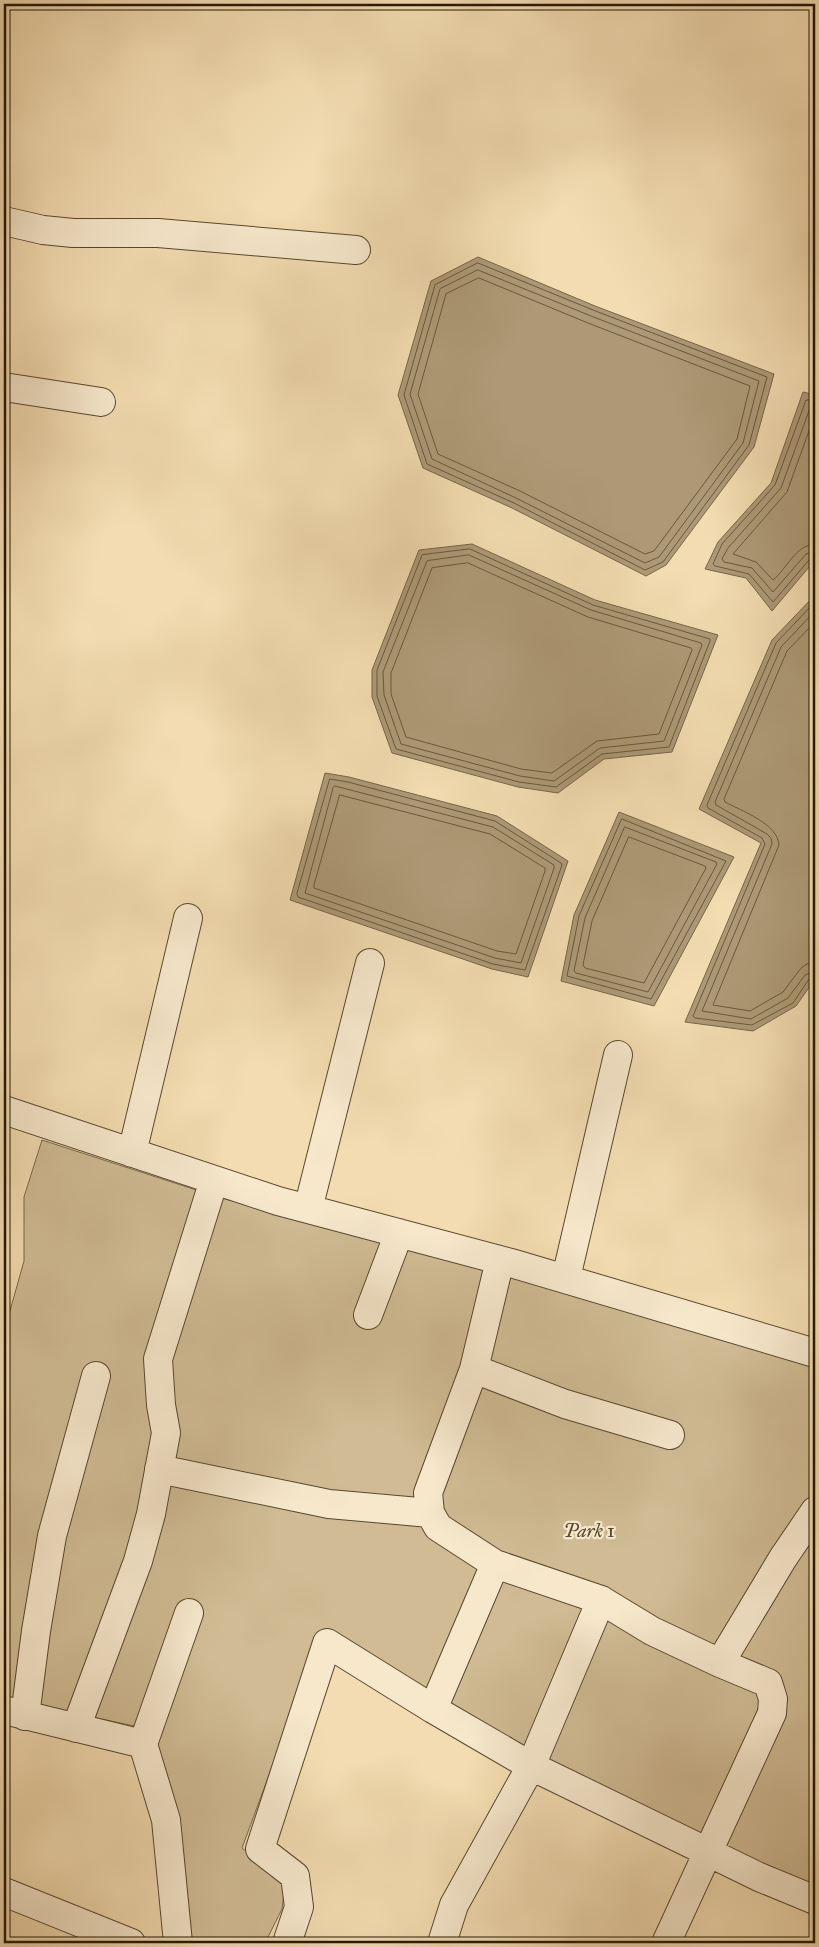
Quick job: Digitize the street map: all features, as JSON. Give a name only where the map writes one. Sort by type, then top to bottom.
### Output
[{"type":"street","points":[[4,221],[43,230],[73,233],[158,233],[356,250]]},
{"type":"street","points":[[4,387],[101,402]]},
{"type":"street","points":[[132,1153],[188,918]]},
{"type":"street","points":[[308,1209],[370,963]]},
{"type":"street","points":[[566,1278],[618,1055]]},
{"type":"street","points":[[4,1110],[214,1180],[308,1209],[566,1278],[815,1353]]},
{"type":"street","points":[[76,1728],[138,1561],[151,1514],[166,1433],[161,1405],[158,1359],[214,1180]]},
{"type":"street","points":[[368,1315],[399,1233]]},
{"type":"street","points":[[500,1260],[474,1370],[428,1493],[430,1513],[438,1527],[494,1564],[601,1600],[652,1631],[768,1683],[773,1699],[772,1713],[666,1943]]},
{"type":"street","points":[[474,1370],[565,1404],[670,1434]]},
{"type":"street","points":[[96,1376],[52,1536],[36,1631],[14,1713],[143,1744]]},
{"type":"street","points":[[159,1469],[329,1504],[430,1513]]},
{"type":"street","points":[[720,1663],[783,1558],[815,1511]]},
{"type":"street","points":[[433,1709],[494,1564]]},
{"type":"street","points":[[442,1943],[454,1905],[531,1766],[601,1600]]},
{"type":"street","points":[[178,1943],[166,1820],[143,1744],[189,1613]]},
{"type":"street","points":[[287,1943],[299,1907],[295,1876],[260,1850],[327,1643],[433,1709],[531,1766],[759,1877],[815,1900]]},
{"type":"street","points":[[4,1892],[131,1943]]},
{"type":"green space","name":"Park 1","points":[[42,1140],[221,1198],[508,1274],[815,1360],[815,1889],[513,1747],[323,1629],[242,1848],[285,1884],[282,1909],[265,1943],[190,1943],[164,1767],[134,1726],[4,1698],[4,1332],[24,1261],[24,1197]]},
{"type":"water","points":[[478,257],[595,306],[774,374],[754,447],[666,565],[646,576],[512,508],[423,468],[398,395],[431,281]]},
{"type":"water","points":[[803,392],[815,395],[815,560],[772,611],[746,578],[705,569],[718,542],[771,483]]},
{"type":"water","points":[[472,544],[595,600],[718,635],[672,752],[604,759],[558,793],[518,787],[392,753],[372,697],[372,670],[419,550]]},
{"type":"water","points":[[815,595],[815,979],[796,1006],[753,1031],[685,1022],[761,843],[699,809],[772,640]]},
{"type":"water","points":[[325,773],[349,777],[497,816],[568,861],[528,977],[492,969],[290,900]]},
{"type":"water","points":[[619,812],[734,857],[654,1006],[561,981],[574,915]]}]
